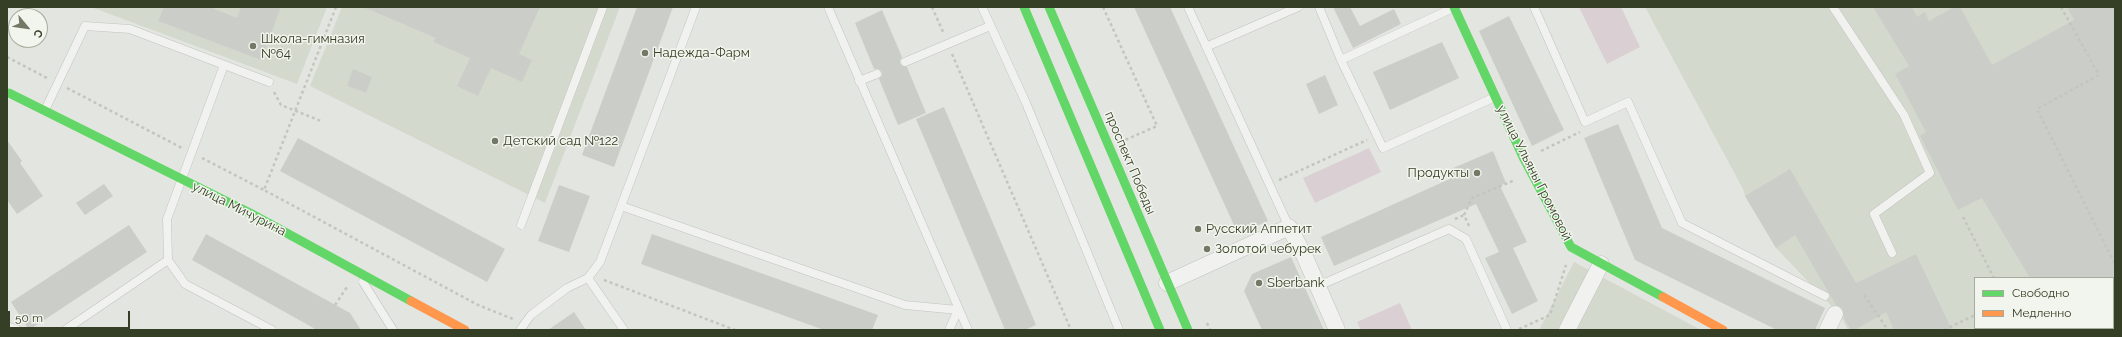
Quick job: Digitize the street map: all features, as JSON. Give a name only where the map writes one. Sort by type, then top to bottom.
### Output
[{"type":"street","points":[[1024,7],[1160,330]]},
{"type":"street","name":"проспект Победы","points":[[1049,7],[1188,330]]},
{"type":"street","name":"улица Ульяны Громовой","points":[[1454,7],[1524,159],[1571,248],[1723,330]]},
{"type":"street","name":"улица Мичурина","points":[[8,94],[250,213],[465,330]]},
{"type":"street","points":[[1167,282],[1289,227],[1338,330]]},
{"type":"street","points":[[1567,330],[1601,264]]},
{"type":"street","points":[[1827,330],[1835,314]]},
{"type":"lane","points":[[521,225],[603,7]]},
{"type":"lane","points":[[522,327],[531,314],[567,288],[590,277],[600,262],[696,7]]},
{"type":"lane","points":[[828,7],[958,310],[968,330]]},
{"type":"lane","points":[[982,7],[1026,103],[1119,330]]},
{"type":"lane","points":[[1188,7],[1289,227]]},
{"type":"lane","points":[[1206,47],[1298,7]]},
{"type":"lane","points":[[1319,7],[1341,60],[1383,148],[1496,96]]},
{"type":"lane","points":[[1341,60],[1454,7]]},
{"type":"lane","points":[[1534,7],[1585,122],[1628,102],[1682,224],[1825,296]]},
{"type":"lane","points":[[1833,7],[1904,115],[1930,173],[1874,214],[1892,253]]},
{"type":"lane","points":[[45,111],[85,26],[130,29],[269,82]]},
{"type":"lane","points":[[904,62],[990,26]]},
{"type":"lane","points":[[224,65],[167,220],[168,260],[185,284],[272,330]]},
{"type":"lane","points":[[860,81],[877,74]]},
{"type":"lane","points":[[621,206],[905,304],[958,310]]},
{"type":"lane","points":[[1318,286],[1449,229],[1466,239],[1507,330]]},
{"type":"lane","points":[[65,330],[168,260]]},
{"type":"lane","points":[[357,272],[393,330]]},
{"type":"lane","points":[[590,277],[624,330]]},
{"type":"lane","points":[[948,330],[958,310]]},
{"type":"lane","points":[[7,326],[18,330]]},
{"type":"path","points":[[264,190],[296,112],[336,7]]},
{"type":"path","points":[[932,7],[1071,330]]},
{"type":"path","points":[[1103,7],[1157,126],[1125,140]]},
{"type":"path","points":[[2061,7],[2099,75],[2037,108],[2115,264]]},
{"type":"path","points":[[7,57],[264,190],[478,305],[501,313],[522,327]]},
{"type":"path","points":[[269,82],[281,105],[321,121]]},
{"type":"path","points":[[1524,159],[1583,131],[1585,122]]},
{"type":"path","points":[[1270,185],[1377,135]]},
{"type":"path","points":[[1470,230],[1464,215],[1472,198],[1532,173]]},
{"type":"path","points":[[1963,217],[1993,277]]},
{"type":"path","points":[[1517,330],[1550,315],[1571,248]]},
{"type":"path","points":[[590,277],[735,330]]},
{"type":"path","points":[[1864,295],[1888,330]]},
{"type":"path","points":[[1944,330],[1974,315]]},
{"type":"shaded area","name":"Школа-гимназия №64","points":[[91,7],[327,7],[297,84]]},
{"type":"shaded area","name":"Детский сад №122","points":[[342,7],[620,7],[545,203],[310,86]]},
{"type":"shaded area","points":[[1579,7],[1621,7],[1640,47],[1607,64]]},
{"type":"shaded area","points":[[1645,7],[2115,7],[2115,330],[1848,330],[1841,316],[1776,248],[1745,196],[1743,189]]},
{"type":"shaded area","points":[[1369,148],[1381,172],[1315,203],[1303,178]]},
{"type":"shaded area","points":[[1574,262],[1701,330],[1539,330]]},
{"type":"shaded area","points":[[1400,303],[1412,330],[1361,330],[1357,322]]},
{"type":"building","points":[[164,7],[210,7],[237,18],[241,7],[281,7],[261,60],[158,21]]},
{"type":"building","points":[[363,7],[540,7],[519,54],[532,60],[522,82],[491,68],[478,96],[457,86],[470,58],[433,42],[436,38]]},
{"type":"building","points":[[637,7],[673,7],[614,167],[582,155]]},
{"type":"building","points":[[1134,7],[1170,7],[1268,221],[1238,234]]},
{"type":"building","points":[[1333,7],[1350,7],[1360,26],[1394,9],[1401,24],[1353,48]]},
{"type":"building","points":[[1873,7],[1912,7],[1917,17],[1925,12],[1929,21],[1954,7],[1960,7],[1992,65],[2074,20],[2067,7],[2115,7],[2115,278],[2029,277],[1982,198],[1958,210],[1920,136],[1926,132],[1895,74],[1909,66]]},
{"type":"building","points":[[882,10],[902,57],[900,64],[907,67],[926,113],[898,125],[879,79],[882,72],[878,69],[874,69],[855,23]]},
{"type":"building","points":[[1509,16],[1564,130],[1532,146],[1479,31]]},
{"type":"building","points":[[1442,42],[1459,78],[1390,110],[1373,72]]},
{"type":"building","points":[[353,69],[372,77],[366,93],[347,86]]},
{"type":"building","points":[[1325,75],[1338,105],[1319,114],[1306,84]]},
{"type":"building","points":[[944,107],[1036,325],[1025,330],[1005,330],[916,119]]},
{"type":"building","points":[[1618,124],[1662,228],[1825,308],[1815,330],[1777,330],[1635,260],[1584,138]]},
{"type":"building","points":[[298,138],[505,249],[487,282],[280,171]]},
{"type":"building","points":[[7,140],[22,161],[20,163],[43,196],[17,214],[7,200]]},
{"type":"building","points":[[1493,151],[1506,183],[1500,186],[1527,242],[1513,248],[1538,301],[1512,314],[1485,258],[1499,252],[1476,204],[1334,266],[1321,237],[1454,177],[1451,169]]},
{"type":"building","points":[[1790,169],[1856,283],[1916,254],[1952,330],[1894,330],[1886,312],[1855,330],[1851,330],[1844,318],[1843,309],[1836,305],[1795,235],[1776,248],[1745,196]]},
{"type":"building","points":[[104,184],[113,196],[85,215],[76,203]]},
{"type":"building","points":[[559,185],[590,196],[569,252],[538,241]]},
{"type":"building","points":[[129,225],[147,252],[29,330],[11,302]]},
{"type":"building","points":[[206,234],[350,313],[361,330],[317,330],[192,260]]},
{"type":"building","points":[[652,234],[878,315],[872,330],[824,330],[641,264]]},
{"type":"building","points":[[1291,257],[1324,330],[1262,330],[1244,291],[1252,274]]},
{"type":"building","points":[[574,312],[586,330],[548,330]]},
{"type":"traffic: fast","points":[[1024,7],[1160,330]]},
{"type":"traffic: fast","points":[[1049,7],[1188,330]]},
{"type":"traffic: fast","points":[[1454,7],[1524,159],[1571,247],[1663,297]]},
{"type":"traffic: fast","points":[[9,93],[250,213],[411,301]]},
{"type":"traffic: slow","points":[[1663,297],[1723,330]]},
{"type":"traffic: slow","points":[[411,301],[465,330]]},
{"type":"place","name":"Школа-гимназия №64","points":[[253,46]]},
{"type":"place","name":"Надежда-Фарм","points":[[645,53]]},
{"type":"place","name":"Детский сад №122","points":[[495,141]]},
{"type":"place","name":"Продукты","points":[[1477,173]]},
{"type":"place","name":"Русский Аппетит","points":[[1198,229]]},
{"type":"place","name":"Золотой чебурек","points":[[1207,249]]},
{"type":"place","name":"Sberbank","points":[[1259,283]]}]
